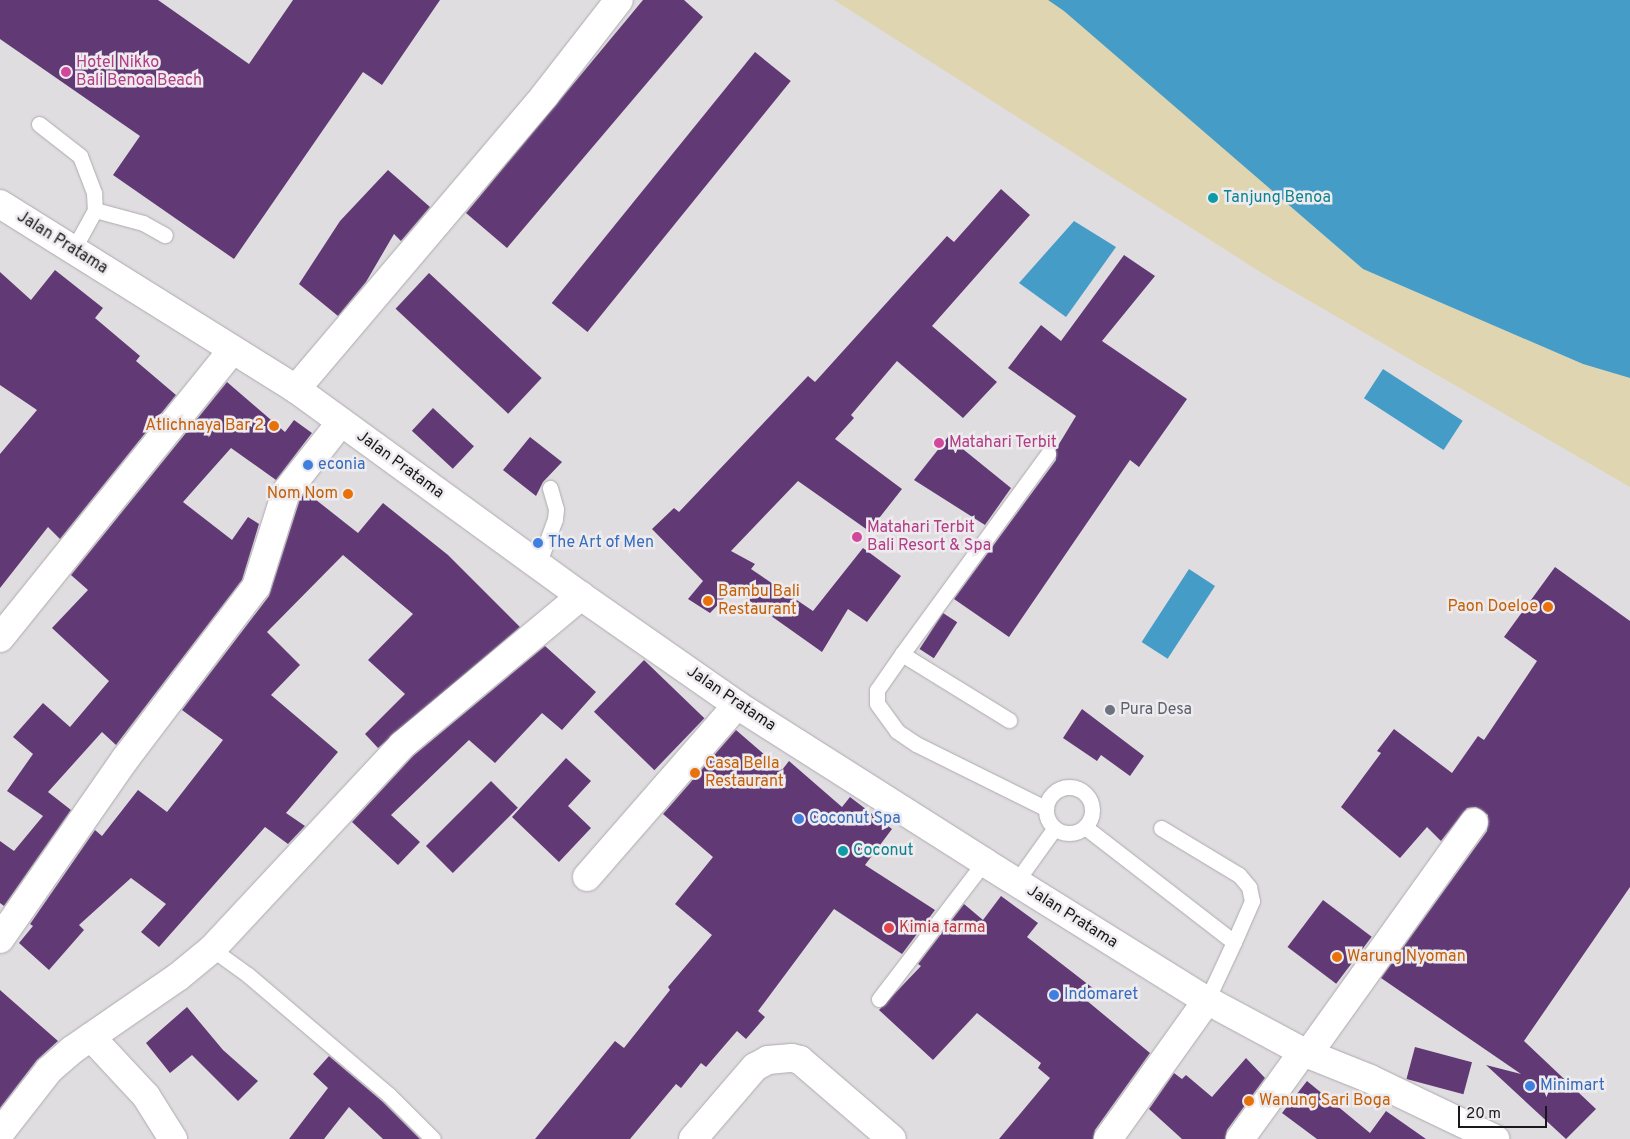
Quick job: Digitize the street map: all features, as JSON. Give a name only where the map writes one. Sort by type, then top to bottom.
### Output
[{"type":"street","points":[[296,389],[545,95],[618,0]]},
{"type":"street","name":"Jalan Pratama","points":[[0,204],[296,389],[581,596],[737,704],[984,862],[1207,1000],[1306,1053],[1495,1139]]},
{"type":"street","points":[[0,638],[232,350]]},
{"type":"street","points":[[0,939],[126,758],[256,587],[286,492],[341,422]]},
{"type":"street","points":[[0,1133],[49,1070],[91,1037],[178,978],[212,949],[402,745],[581,596]]},
{"type":"street","points":[[587,877],[737,704]]},
{"type":"street","points":[[1240,1139],[1306,1053],[1474,822]]},
{"type":"street","points":[[1108,1139],[1207,1000]]},
{"type":"street","points":[[91,1037],[146,1096],[173,1139]]},
{"type":"street","points":[[693,1139],[755,1067],[768,1060],[792,1058],[800,1060],[892,1139]]},
{"type":"lane","points":[[40,124],[80,156],[94,193],[95,210],[73,250]]},
{"type":"lane","points":[[95,210],[143,223],[165,235]]},
{"type":"lane","points":[[1045,808],[916,744],[897,731],[884,717],[877,703],[877,697],[878,690],[902,654],[1048,454]]},
{"type":"lane","points":[[538,565],[555,519],[556,509],[550,488]]},
{"type":"lane","points":[[902,654],[1009,720]]},
{"type":"lane","points":[[1060,788],[1081,790],[1089,797],[1092,807],[1085,827],[1076,833],[1054,829],[1048,822],[1045,808],[1051,794],[1060,788]]},
{"type":"lane","points":[[1085,827],[1234,942]]},
{"type":"lane","points":[[1161,828],[1239,875],[1249,886],[1252,901],[1207,1000]]},
{"type":"lane","points":[[1016,882],[1054,829]]},
{"type":"lane","points":[[879,999],[984,862]]},
{"type":"lane","points":[[212,949],[248,974],[389,1095],[433,1139]]},
{"type":"sand","name":"Tanjung Benoa","points":[[834,0],[1048,0],[1064,10],[1363,269],[1583,364],[1630,378],[1630,487],[1265,275]]},
{"type":"water","points":[[1048,0],[1630,0],[1630,378],[1583,364],[1363,269],[1064,11]]},
{"type":"water","points":[[1074,221],[1116,247],[1066,317],[1019,283]]},
{"type":"water","points":[[1383,369],[1463,421],[1444,450],[1364,398]]},
{"type":"water","points":[[1189,569],[1215,586],[1168,659],[1142,642]]},
{"type":"building","points":[[0,0],[158,0],[249,64],[293,0],[440,0],[382,85],[363,72],[234,259],[113,175],[140,136],[0,39]]},
{"type":"building","points":[[643,0],[684,0],[703,17],[507,248],[466,213]]},
{"type":"building","points":[[755,52],[791,81],[587,332],[552,303]]},
{"type":"building","points":[[388,170],[430,207],[401,241],[394,234],[366,282],[338,316],[299,284],[340,221]]},
{"type":"building","points":[[1001,189],[1030,215],[932,326],[997,382],[963,418],[897,361],[851,415],[854,418],[835,439],[902,489],[869,531],[798,481],[731,551],[755,564],[751,569],[813,611],[863,548],[901,576],[867,622],[848,609],[822,652],[733,589],[710,613],[688,599],[703,581],[652,529],[674,508],[679,512],[808,376],[815,382],[947,236],[954,242]]},
{"type":"building","points":[[1124,255],[1155,276],[1102,341],[1187,399],[1139,467],[1130,460],[1009,637],[954,599],[1056,460],[1056,449],[1076,416],[1008,368],[1041,325],[1061,341]]},
{"type":"building","points":[[55,270],[103,308],[95,318],[140,356],[136,361],[176,395],[60,539],[48,527],[0,588],[0,454],[37,410],[0,385],[0,272],[31,300]]},
{"type":"building","points":[[429,273],[542,378],[508,414],[396,309]]},
{"type":"building","points":[[227,382],[285,432],[294,420],[312,433],[276,480],[231,448],[183,502],[232,540],[248,517],[259,524],[242,580],[116,745],[102,732],[48,792],[71,810],[4,906],[0,903],[0,841],[14,851],[43,816],[7,791],[33,754],[13,737],[43,703],[70,727],[109,681],[52,628],[88,590],[71,575]]},
{"type":"building","points":[[433,408],[474,446],[453,469],[412,431]]},
{"type":"building","points":[[530,437],[562,462],[543,482],[536,496],[503,470]]},
{"type":"building","points":[[948,437],[1011,488],[985,525],[914,480]]},
{"type":"building","points":[[306,492],[358,533],[383,503],[448,555],[520,627],[378,748],[365,734],[405,694],[368,660],[413,614],[343,555],[267,632],[300,665],[271,695],[338,752],[286,813],[305,826],[288,844],[265,827],[159,947],[141,932],[166,904],[131,878],[79,925],[84,930],[49,970],[19,943],[33,926],[30,924],[95,830],[102,836],[138,790],[167,812],[223,740],[182,710],[269,596],[300,499]]},
{"type":"building","points":[[1555,567],[1630,621],[1630,887],[1524,1041],[1596,1109],[1566,1139],[1486,1065],[1521,1074],[1381,978],[1487,831],[1488,815],[1476,807],[1467,808],[1441,841],[1427,827],[1400,858],[1341,807],[1381,753],[1377,751],[1394,729],[1452,773],[1478,736],[1484,740],[1537,661],[1504,637]]},
{"type":"building","points":[[943,613],[957,622],[934,658],[920,649]]},
{"type":"building","points":[[545,646],[596,692],[562,730],[542,713],[495,763],[469,740],[391,815],[420,842],[398,865],[352,822],[413,756]]},
{"type":"building","points":[[644,660],[704,718],[654,770],[594,712]]},
{"type":"building","points":[[1082,709],[1144,756],[1130,776],[1101,755],[1097,761],[1063,738]]},
{"type":"building","points":[[736,730],[782,770],[789,761],[842,807],[850,797],[892,829],[865,865],[935,910],[902,954],[834,909],[758,1011],[765,1017],[746,1039],[737,1031],[706,1067],[701,1063],[681,1088],[676,1084],[630,1139],[535,1139],[615,1041],[624,1048],[670,990],[668,987],[712,935],[675,904],[713,857],[663,814]]},
{"type":"building","points":[[566,758],[591,781],[568,806],[591,828],[559,862],[512,817]]},
{"type":"building","points":[[491,781],[518,808],[453,873],[426,846]]},
{"type":"building","points":[[1001,896],[1038,923],[1027,937],[1094,989],[1086,1000],[1150,1053],[1095,1130],[1093,1139],[999,1139],[1050,1078],[1038,1068],[1041,1063],[977,1013],[933,1060],[879,1010],[921,966],[918,964],[964,904],[983,920]]},
{"type":"building","points":[[1323,900],[1372,937],[1336,984],[1287,947]]},
{"type":"building","points":[[0,990],[58,1041],[37,1060],[0,1108]]},
{"type":"building","points":[[187,1007],[223,1050],[258,1081],[238,1101],[192,1055],[170,1073],[146,1043]]},
{"type":"building","points":[[1415,1047],[1472,1062],[1463,1094],[1406,1079]]},
{"type":"building","points":[[329,1056],[383,1102],[420,1139],[383,1139],[349,1107],[324,1139],[289,1139],[328,1088],[313,1074]]},
{"type":"building","points":[[1246,1058],[1265,1078],[1227,1130],[1225,1139],[1182,1139],[1149,1109],[1174,1073],[1182,1079],[1186,1075],[1212,1097]]},
{"type":"building","points":[[1307,1081],[1370,1133],[1386,1111],[1426,1139],[1317,1139],[1282,1113]]},
{"type":"place","name":"Hotel Nikko Bali Benoa Beach","points":[[66,72]]},
{"type":"place","name":"Tanjung Benoa","points":[[1213,198]]},
{"type":"place","name":"Atlichnaya Bar 2","points":[[274,426]]},
{"type":"place","name":"Matahari Terbit","points":[[939,443]]},
{"type":"place","name":"econia","points":[[308,465]]},
{"type":"place","name":"Nom Nom","points":[[348,494]]},
{"type":"place","name":"Matahari Terbit Bali Resort & Spa","points":[[857,537]]},
{"type":"place","name":"The Art of Men","points":[[538,543]]},
{"type":"place","name":"Bambu Bali Restaurant","points":[[708,601]]},
{"type":"place","name":"Paon Doeloe","points":[[1548,607]]},
{"type":"place","name":"Pura Desa","points":[[1110,710]]},
{"type":"place","name":"Casa Bella Restaurant","points":[[695,773]]},
{"type":"place","name":"Coconut Spa","points":[[799,819]]},
{"type":"place","name":"Coconut","points":[[843,851]]},
{"type":"place","name":"Kimia farma","points":[[889,928]]},
{"type":"place","name":"Warung Nyoman","points":[[1337,957]]},
{"type":"place","name":"Indomaret","points":[[1054,995]]},
{"type":"place","name":"Minimart","points":[[1530,1086]]},
{"type":"place","name":"Wanung Sari Boga","points":[[1249,1101]]}]
